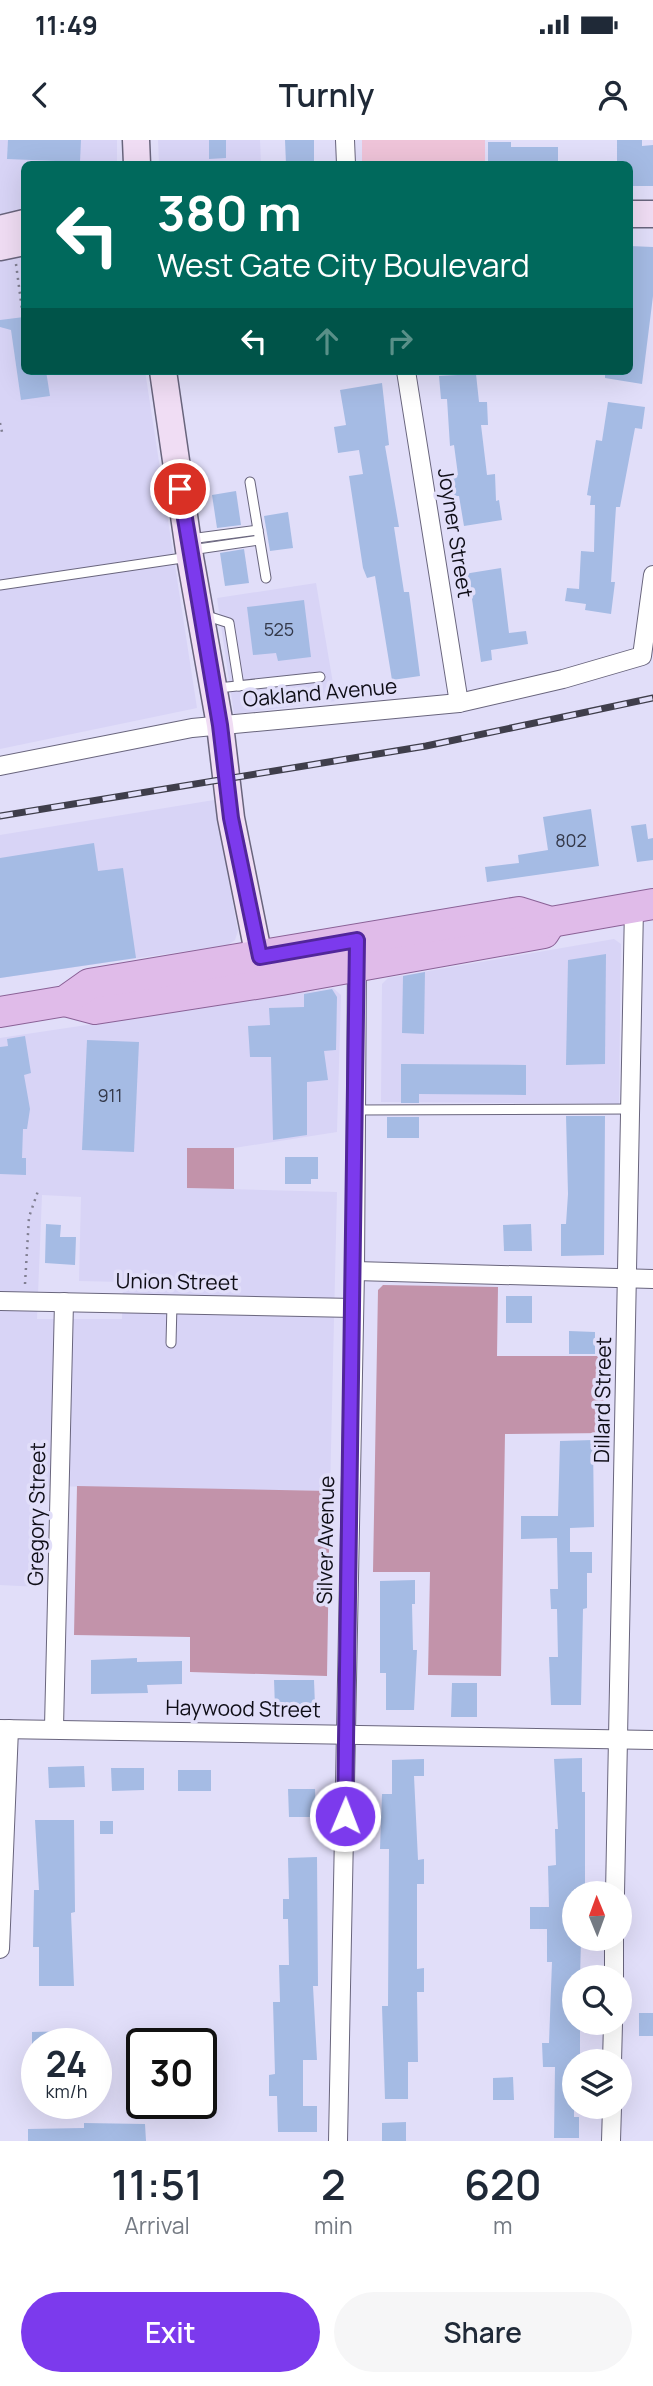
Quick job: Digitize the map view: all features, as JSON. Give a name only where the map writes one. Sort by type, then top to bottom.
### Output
[{"type":"main road","points":[[0,1012],[65,1001],[95,1009],[262,970],[357,954],[544,933],[551,922],[643,905]]},
{"type":"street","points":[[136,140],[137,161]]},
{"type":"street","points":[[345,140],[346,161]]},
{"type":"street","points":[[633,214],[653,214]]},
{"type":"street","points":[[0,229],[21,224]]},
{"type":"street","points":[[164,375],[189,549],[226,687],[220,725],[231,818],[262,970]]},
{"type":"street","name":"Joyner Street","points":[[407,375],[459,703]]},
{"type":"street","name":"Oakland Avenue","points":[[0,766],[220,725],[459,703],[563,679],[642,656],[653,575]]},
{"type":"street","name":"Dillard Street","points":[[615,1881],[630,1109],[643,905]]},
{"type":"street","name":"Silver Avenue","points":[[338,2141],[355,1270],[357,954]]},
{"type":"street","points":[[355,1270],[653,1279]]},
{"type":"street","name":"Union Street","points":[[0,1301],[354,1308]]},
{"type":"street","name":"Gregory Street","points":[[54,1727],[64,1302]]},
{"type":"street","name":"Haywood Street","points":[[5,1729],[54,1727],[653,1740]]},
{"type":"street","points":[[0,1950],[5,1729]]},
{"type":"street","points":[[611,2141],[612,2119]]},
{"type":"lane","points":[[250,482],[266,578]]},
{"type":"lane","points":[[0,585],[258,535]]},
{"type":"lane","points":[[226,687],[320,677]]},
{"type":"lane","points":[[356,1110],[630,1109]]},
{"type":"lane","points":[[171,1343],[172,1304]]},
{"type":"path","points":[[13,248],[21,303]]},
{"type":"path","points":[[0,423],[2,432]]},
{"type":"path","points":[[24,1301],[29,1217],[38,1191]]},
{"type":"shaded area","points":[[0,140],[117,140],[117,161],[21,161],[21,375],[146,375],[197,708],[0,749]]},
{"type":"shaded area","points":[[158,140],[260,140],[261,161],[159,161]]},
{"type":"shaded area","points":[[362,140],[485,140],[485,161],[362,161]]},
{"type":"shaded area","points":[[316,583],[336,701],[234,714],[217,598]]},
{"type":"shaded area","points":[[214,800],[238,931],[235,940],[228,945],[0,978],[0,835]]},
{"type":"shaded area","points":[[614,939],[621,944],[619,1104],[381,1102],[382,984],[388,978]]},
{"type":"shaded area","points":[[333,988],[341,995],[337,1132],[234,1148],[188,1148],[187,1188],[337,1192],[330,1491],[42,1486],[40,1587],[0,1585],[0,1038]],"holes":[[[42,1195],[81,1197],[79,1281],[123,1282],[122,1319],[37,1319]]]},
{"type":"shaded area","points":[[187,1148],[234,1148],[234,1189],[187,1188]]},
{"type":"shaded area","points":[[383,1285],[498,1287],[497,1356],[611,1356],[608,1433],[505,1434],[501,1676],[428,1675],[430,1572],[373,1572],[378,1290]]},
{"type":"shaded area","points":[[77,1486],[330,1491],[327,1676],[190,1672],[190,1637],[74,1635]]},
{"type":"building","points":[[8,140],[81,140],[80,161],[7,159]]},
{"type":"building","points":[[209,140],[226,140],[226,158],[209,159]]},
{"type":"building","points":[[285,140],[314,140],[314,161],[286,161]]},
{"type":"building","points":[[617,140],[642,140],[642,146],[653,145],[653,186],[633,186],[633,161],[617,161]]},
{"type":"building","points":[[488,142],[511,142],[511,147],[558,147],[558,161],[488,161]]},
{"type":"building","points":[[633,246],[653,247],[653,296],[642,384],[605,378],[605,375],[633,375]]},
{"type":"building","points":[[21,317],[21,375],[47,375],[50,396],[21,400],[11,330],[0,327],[0,320]]},
{"type":"building","points":[[476,375],[479,402],[487,402],[488,425],[481,425],[487,475],[495,474],[496,501],[499,500],[502,520],[464,526],[459,496],[453,496],[452,475],[458,475],[454,445],[450,446],[447,399],[441,399],[439,376]]},
{"type":"building","points":[[382,383],[389,445],[385,446],[399,527],[394,527],[404,592],[409,592],[420,676],[392,680],[375,576],[367,578],[363,568],[349,476],[363,474],[359,450],[338,453],[334,427],[346,425],[340,390]]},
{"type":"building","points":[[608,402],[645,407],[642,429],[635,428],[620,507],[616,507],[611,582],[615,582],[611,614],[585,610],[586,604],[565,601],[567,588],[579,589],[581,551],[594,552],[595,505],[590,505],[591,496],[587,495],[596,440],[602,441]]},
{"type":"building","points":[[236,491],[241,525],[217,528],[212,495]]},
{"type":"building","points":[[288,512],[293,548],[270,551],[264,516]]},
{"type":"building","points":[[244,549],[249,583],[225,586],[220,553]]},
{"type":"building","points":[[501,568],[509,633],[526,631],[528,644],[491,650],[492,660],[481,662],[471,592],[467,593],[464,574]]},
{"type":"building","points":[[304,600],[311,657],[278,661],[276,653],[253,655],[247,607]]},
{"type":"building","points":[[591,809],[599,866],[487,882],[485,867],[519,863],[518,855],[548,850],[543,817]]},
{"type":"building","points":[[646,824],[648,839],[653,838],[653,860],[637,862],[631,826]]},
{"type":"building","points":[[94,843],[98,871],[123,868],[136,958],[0,978],[0,858]]},
{"type":"building","points":[[606,954],[605,1064],[566,1065],[568,960]]},
{"type":"building","points":[[425,972],[424,1034],[402,1033],[403,976]]},
{"type":"building","points":[[332,989],[337,997],[336,1050],[324,1051],[328,1080],[307,1082],[307,1135],[273,1140],[271,1057],[250,1057],[248,1026],[270,1025],[269,1008],[304,1007],[304,994]]},
{"type":"building","points":[[25,1036],[31,1073],[24,1075],[30,1109],[27,1129],[23,1129],[22,1158],[26,1158],[26,1175],[0,1174],[0,1047],[8,1046],[7,1039]]},
{"type":"building","points":[[87,1040],[139,1042],[134,1152],[82,1150]]},
{"type":"building","points":[[401,1064],[526,1065],[526,1095],[419,1094],[419,1103],[401,1103]]},
{"type":"building","points":[[566,1116],[605,1116],[604,1255],[561,1256],[561,1224],[566,1224],[568,1194]]},
{"type":"building","points":[[387,1117],[419,1117],[419,1138],[387,1138]]},
{"type":"building","points":[[285,1157],[318,1157],[318,1179],[311,1179],[311,1184],[285,1184]]},
{"type":"building","points":[[46,1224],[61,1225],[60,1237],[76,1237],[75,1265],[45,1263]]},
{"type":"building","points":[[531,1224],[532,1251],[504,1251],[503,1225]]},
{"type":"building","points":[[506,1296],[532,1296],[532,1323],[506,1323]]},
{"type":"building","points":[[569,1331],[595,1332],[595,1354],[569,1354]]},
{"type":"building","points":[[593,1440],[594,1527],[570,1528],[570,1552],[592,1552],[592,1573],[587,1573],[587,1608],[583,1609],[581,1705],[551,1705],[549,1657],[558,1657],[557,1609],[551,1609],[550,1589],[558,1589],[557,1538],[521,1539],[521,1516],[558,1516],[560,1441]]},
{"type":"building","points":[[415,1580],[415,1604],[412,1604],[413,1650],[417,1650],[414,1710],[386,1710],[386,1673],[380,1673],[380,1581]]},
{"type":"building","points":[[137,1658],[137,1662],[182,1661],[182,1684],[147,1685],[148,1693],[91,1694],[91,1660]]},
{"type":"building","points":[[274,1680],[314,1680],[315,1706],[275,1707]]},
{"type":"building","points":[[452,1683],[477,1683],[477,1717],[451,1717]]},
{"type":"building","points":[[582,1758],[582,1792],[585,1792],[585,1881],[562,1881],[562,1951],[581,1951],[580,1965],[562,1965],[562,2035],[580,2035],[580,2049],[562,2049],[562,2119],[579,2119],[579,2138],[554,2138],[555,2067],[543,2067],[542,2043],[549,2043],[552,1962],[547,1962],[547,1929],[530,1929],[530,1907],[549,1907],[548,1866],[556,1865],[555,1829],[558,1829],[554,1759]]},
{"type":"building","points":[[424,1759],[424,1776],[414,1776],[418,1860],[424,1859],[424,1884],[417,1884],[417,1969],[424,1968],[424,1992],[417,1992],[418,2062],[408,2062],[408,2099],[385,2099],[382,2006],[388,2006],[389,1849],[380,1849],[382,1794],[392,1794],[392,1760]]},
{"type":"building","points":[[84,1766],[85,1787],[49,1788],[48,1767]]},
{"type":"building","points":[[111,1768],[144,1768],[144,1790],[112,1791]]},
{"type":"building","points":[[178,1770],[211,1770],[211,1791],[178,1791]]},
{"type":"building","points":[[288,1789],[315,1789],[316,1817],[289,1817]]},
{"type":"building","points":[[35,1820],[74,1820],[75,1912],[71,1913],[74,1986],[39,1986],[39,1947],[33,1947],[34,1890],[39,1890]]},
{"type":"building","points":[[100,1821],[113,1821],[113,1834],[100,1834]]},
{"type":"building","points":[[317,1857],[318,1986],[313,1986],[317,2060],[303,2060],[303,2106],[317,2106],[317,2132],[278,2132],[277,2096],[269,2096],[269,2075],[275,2074],[273,2002],[280,2002],[279,1965],[289,1965],[288,1919],[283,1919],[283,1899],[289,1899],[288,1858]]},
{"type":"building","points":[[639,2013],[653,2013],[653,2036],[639,2036]]},
{"type":"building","points":[[513,2077],[514,2100],[493,2100],[493,2078]]},
{"type":"building","points":[[406,2122],[406,2141],[382,2141],[382,2123]]},
{"type":"building","points":[[84,2123],[145,2124],[146,2141],[28,2141],[28,2129],[84,2128]]},
{"type":"railway","points":[[0,816],[426,746],[653,698]]},
{"type":"route","points":[[180,489],[220,725],[231,818],[260,957],[357,940],[355,1270],[347,1584],[345,1816]]}]
